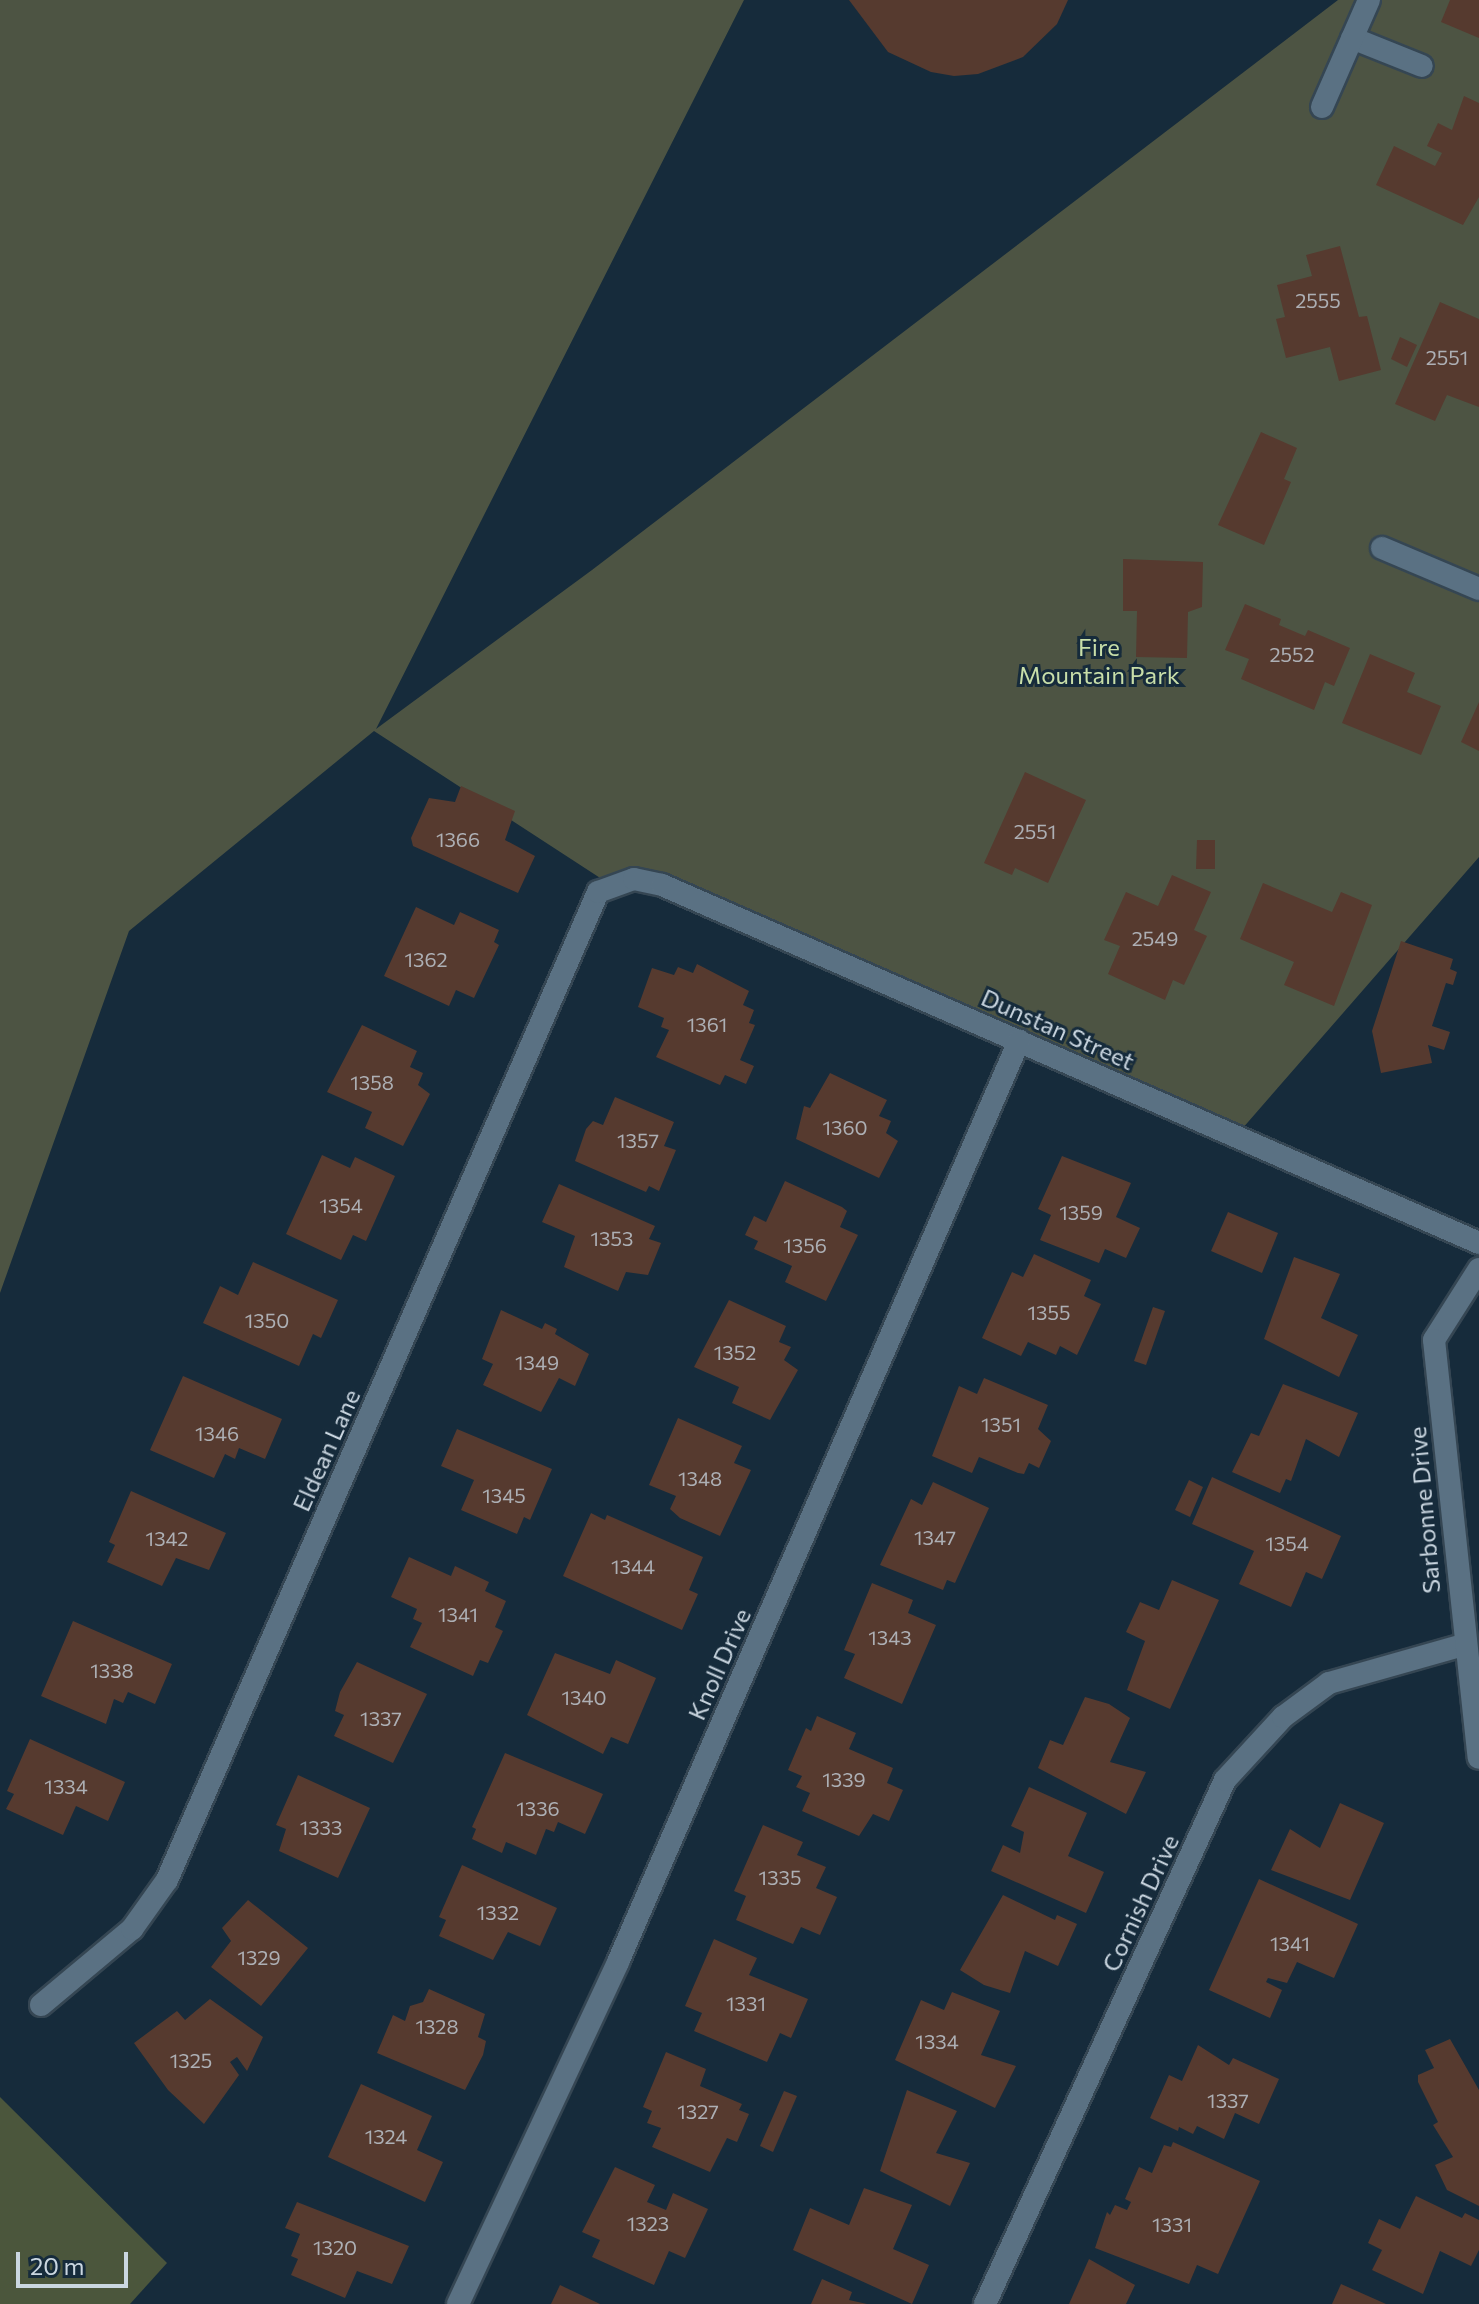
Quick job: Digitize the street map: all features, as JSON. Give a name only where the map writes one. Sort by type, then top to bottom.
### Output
[{"type":"street","points":[[1322,107],[1369,0]]},
{"type":"street","points":[[1352,38],[1422,66]]},
{"type":"street","points":[[1382,548],[1479,589]]},
{"type":"street","name":"Dunstan Street","points":[[614,886],[634,879],[662,885],[1479,1243]]},
{"type":"street","name":"Eldean Lane","points":[[41,2005],[132,1929],[167,1880],[598,892],[614,886]]},
{"type":"street","name":"Knoll Drive","points":[[458,2304],[618,1962],[1019,1041]]},
{"type":"street","name":"Sarbonne Drive","points":[[1479,1269],[1434,1340],[1463,1645],[1479,1758]]},
{"type":"street","name":"Cornish Drive","points":[[985,2304],[1225,1780],[1283,1717],[1329,1683],[1463,1645]]},
{"type":"green space","name":"Fire Mountain Park","points":[[0,0],[744,0],[376,729],[592,570],[1338,0],[1479,0],[1479,857],[1235,1137],[650,880],[614,887],[374,731],[129,931],[0,1293]]},
{"type":"green space","points":[[0,2097],[167,2263],[130,2304],[0,2304]]},
{"type":"building","points":[[849,0],[1068,0],[1057,24],[1023,57],[978,74],[954,76],[931,72],[888,52]]},
{"type":"building","points":[[1450,0],[1479,0],[1479,38],[1441,22]]},
{"type":"building","points":[[1464,96],[1479,103],[1479,197],[1463,225],[1376,185],[1394,146],[1435,166],[1442,153],[1427,146],[1438,123],[1452,130]]},
{"type":"building","points":[[1340,246],[1359,317],[1367,316],[1381,370],[1339,381],[1330,347],[1286,358],[1276,319],[1285,317],[1277,285],[1312,276],[1306,255]]},
{"type":"building","points":[[1440,302],[1479,319],[1479,407],[1447,395],[1435,421],[1395,404]]},
{"type":"building","points":[[1400,337],[1417,345],[1407,367],[1391,359]]},
{"type":"building","points":[[1261,432],[1297,448],[1284,479],[1291,482],[1264,545],[1218,525]]},
{"type":"building","points":[[1123,559],[1203,562],[1202,607],[1188,612],[1187,658],[1136,657],[1137,611],[1123,611]]},
{"type":"building","points":[[1245,604],[1281,619],[1279,625],[1305,636],[1308,630],[1350,648],[1334,686],[1325,682],[1314,710],[1241,679],[1249,659],[1225,650]]},
{"type":"building","points":[[1370,654],[1415,673],[1407,692],[1441,706],[1421,755],[1342,723]]},
{"type":"building","points":[[1479,702],[1479,751],[1461,742]]},
{"type":"building","points":[[1025,772],[1086,800],[1048,883],[1015,868],[1012,875],[984,863]]},
{"type":"building","points":[[461,786],[515,811],[505,840],[535,856],[518,893],[413,846],[411,838],[429,798],[455,802]]},
{"type":"building","points":[[1197,840],[1215,840],[1215,869],[1196,869]]},
{"type":"building","points":[[1172,875],[1211,892],[1194,930],[1207,936],[1184,985],[1173,980],[1165,1000],[1108,974],[1120,946],[1104,940],[1126,892],[1158,906]]},
{"type":"building","points":[[1263,883],[1332,912],[1341,892],[1372,905],[1334,1006],[1284,985],[1294,962],[1240,939]]},
{"type":"building","points":[[416,907],[454,925],[460,912],[499,930],[494,942],[499,945],[474,998],[456,990],[449,1006],[384,976]]},
{"type":"building","points":[[1401,941],[1453,959],[1450,969],[1457,972],[1453,985],[1446,983],[1432,1026],[1450,1032],[1444,1050],[1428,1045],[1432,1063],[1381,1073],[1372,1031]]},
{"type":"building","points":[[697,964],[749,991],[743,1005],[754,1010],[749,1023],[755,1025],[740,1060],[754,1066],[746,1084],[725,1075],[720,1085],[656,1057],[669,1030],[661,1027],[664,1018],[638,1007],[652,968],[674,975],[678,967],[693,973]]},
{"type":"building","points":[[362,1025],[417,1051],[410,1067],[423,1073],[418,1085],[430,1094],[403,1146],[365,1128],[372,1112],[327,1092]]},
{"type":"building","points":[[830,1073],[887,1100],[879,1116],[891,1121],[886,1133],[898,1141],[879,1178],[796,1139],[804,1106],[810,1108]]},
{"type":"building","points":[[615,1097],[674,1122],[664,1146],[676,1150],[659,1191],[649,1186],[646,1192],[575,1161],[586,1129],[593,1121],[603,1125]]},
{"type":"building","points":[[322,1155],[350,1168],[355,1157],[395,1176],[366,1241],[353,1235],[341,1260],[286,1234]]},
{"type":"building","points":[[1062,1156],[1131,1183],[1116,1217],[1140,1228],[1126,1258],[1105,1249],[1099,1263],[1040,1240],[1051,1215],[1038,1209]]},
{"type":"building","points":[[785,1181],[842,1207],[847,1211],[840,1227],[858,1235],[826,1301],[785,1282],[792,1266],[754,1249],[758,1241],[745,1235],[754,1216],[766,1222]]},
{"type":"building","points":[[559,1184],[655,1226],[649,1239],[661,1243],[648,1275],[626,1272],[618,1291],[564,1267],[575,1236],[542,1222]]},
{"type":"building","points":[[1228,1212],[1278,1233],[1262,1273],[1211,1251]]},
{"type":"building","points":[[1034,1254],[1091,1280],[1084,1296],[1101,1304],[1077,1355],[1060,1346],[1056,1355],[1028,1342],[1021,1356],[982,1338],[1012,1272],[1023,1277]]},
{"type":"building","points":[[1294,1257],[1340,1274],[1321,1318],[1358,1335],[1339,1377],[1264,1339]]},
{"type":"building","points":[[253,1262],[338,1300],[321,1338],[313,1334],[299,1366],[203,1323],[220,1286],[238,1295]]},
{"type":"building","points":[[729,1300],[786,1326],[779,1342],[791,1347],[784,1360],[798,1370],[770,1420],[732,1403],[739,1387],[694,1367]]},
{"type":"building","points":[[1153,1307],[1165,1311],[1146,1365],[1134,1361]]},
{"type":"building","points":[[501,1310],[542,1329],[545,1323],[557,1329],[555,1334],[589,1354],[575,1386],[559,1378],[541,1412],[483,1385],[493,1364],[482,1359]]},
{"type":"building","points":[[183,1376],[282,1419],[265,1459],[239,1448],[235,1459],[225,1454],[214,1478],[150,1450]]},
{"type":"building","points":[[984,1378],[1048,1405],[1038,1429],[1051,1441],[1039,1468],[1029,1463],[1024,1474],[1018,1473],[979,1457],[972,1473],[932,1456],[959,1386],[977,1394]]},
{"type":"building","points":[[1283,1384],[1358,1413],[1339,1457],[1306,1439],[1291,1481],[1286,1479],[1280,1493],[1232,1472],[1251,1433],[1259,1436]]},
{"type":"building","points":[[678,1418],[742,1446],[734,1463],[751,1470],[720,1536],[680,1518],[670,1509],[676,1496],[649,1485]]},
{"type":"building","points":[[457,1429],[552,1469],[530,1520],[524,1517],[517,1534],[461,1510],[474,1480],[441,1466]]},
{"type":"building","points":[[1212,1477],[1341,1536],[1322,1579],[1306,1572],[1291,1607],[1239,1584],[1254,1551],[1192,1524]]},
{"type":"building","points":[[1189,1480],[1203,1487],[1190,1517],[1175,1510]]},
{"type":"building","points":[[933,1482],[989,1508],[955,1583],[947,1580],[943,1590],[880,1565],[911,1499],[922,1505]]},
{"type":"building","points":[[131,1491],[226,1533],[209,1570],[176,1558],[162,1586],[107,1562],[115,1545],[109,1542]]},
{"type":"building","points":[[591,1513],[605,1520],[607,1515],[703,1557],[689,1590],[698,1594],[682,1630],[563,1576]]},
{"type":"building","points":[[409,1557],[451,1576],[455,1566],[489,1582],[485,1591],[506,1601],[495,1627],[503,1631],[488,1663],[480,1660],[473,1676],[410,1647],[422,1623],[413,1619],[417,1609],[391,1597]]},
{"type":"building","points":[[1172,1580],[1219,1600],[1170,1709],[1127,1690],[1145,1641],[1126,1632],[1140,1602],[1159,1610]]},
{"type":"building","points":[[872,1583],[913,1600],[908,1613],[936,1625],[902,1704],[844,1678],[855,1654],[844,1650]]},
{"type":"building","points":[[73,1621],[172,1664],[155,1704],[128,1692],[123,1703],[114,1699],[106,1724],[41,1696]]},
{"type":"building","points":[[555,1653],[610,1674],[616,1660],[656,1678],[628,1744],[611,1737],[603,1754],[527,1715]]},
{"type":"building","points":[[357,1662],[427,1694],[393,1763],[334,1736],[344,1715],[335,1711],[340,1692]]},
{"type":"building","points":[[1085,1697],[1109,1704],[1130,1718],[1110,1762],[1146,1772],[1126,1814],[1038,1768],[1050,1740],[1063,1745]]},
{"type":"building","points":[[817,1716],[856,1733],[849,1749],[893,1768],[887,1783],[903,1790],[889,1821],[873,1814],[859,1836],[802,1811],[810,1793],[796,1787],[802,1776],[788,1770],[806,1728],[811,1731]]},
{"type":"building","points":[[30,1739],[125,1782],[108,1821],[76,1806],[63,1835],[6,1809],[14,1794],[7,1791]]},
{"type":"building","points":[[505,1753],[603,1794],[585,1834],[558,1822],[554,1832],[546,1829],[536,1855],[506,1842],[502,1853],[472,1839],[476,1829],[472,1827]]},
{"type":"building","points":[[298,1775],[370,1808],[338,1878],[279,1851],[286,1829],[276,1825]]},
{"type":"building","points":[[1029,1787],[1087,1813],[1068,1856],[1104,1872],[1086,1913],[991,1871],[1003,1845],[1020,1853],[1024,1832],[1011,1826]]},
{"type":"building","points":[[1340,1803],[1384,1823],[1350,1900],[1271,1870],[1290,1829],[1320,1848]]},
{"type":"building","points":[[763,1825],[803,1842],[797,1855],[826,1867],[816,1888],[837,1897],[820,1935],[801,1927],[793,1944],[736,1920],[746,1896],[734,1891]]},
{"type":"building","points":[[462,1865],[557,1908],[540,1946],[508,1932],[493,1960],[439,1936],[446,1920],[439,1917]]},
{"type":"building","points":[[1259,1879],[1358,1924],[1334,1978],[1297,1962],[1287,1983],[1268,1978],[1266,1982],[1282,1990],[1270,2018],[1209,1990]]},
{"type":"building","points":[[1003,1895],[1055,1920],[1057,1915],[1077,1924],[1058,1966],[1025,1951],[1010,1993],[984,1985],[960,1970]]},
{"type":"building","points":[[248,1900],[308,1948],[261,2006],[211,1967],[231,1941],[222,1928]]},
{"type":"building","points":[[714,1939],[757,1958],[749,1975],[808,1999],[791,2038],[780,2033],[767,2062],[694,2031],[702,2013],[685,2006]]},
{"type":"building","points":[[429,1989],[485,2014],[478,2037],[486,2041],[483,2055],[465,2090],[377,2053],[393,2015],[405,2021],[410,2006],[423,2002]]},
{"type":"building","points":[[952,1992],[1000,2011],[981,2055],[1016,2066],[995,2108],[895,2060],[921,2000],[944,2010]]},
{"type":"building","points":[[210,1999],[263,2037],[247,2071],[237,2057],[230,2062],[239,2075],[204,2124],[168,2090],[134,2043],[177,2011],[185,2020]]},
{"type":"building","points":[[1450,2039],[1479,2090],[1479,2206],[1447,2190],[1435,2165],[1453,2157],[1433,2125],[1438,2122],[1418,2082],[1418,2075],[1434,2068],[1425,2050]]},
{"type":"building","points":[[1198,2045],[1229,2065],[1233,2058],[1279,2079],[1259,2124],[1235,2113],[1224,2139],[1197,2126],[1193,2134],[1179,2127],[1178,2131],[1150,2118],[1169,2075],[1182,2081]]},
{"type":"building","points":[[666,2052],[706,2069],[700,2086],[742,2104],[739,2110],[749,2114],[737,2142],[727,2138],[710,2172],[652,2147],[661,2128],[647,2123],[652,2111],[643,2107]]},
{"type":"building","points":[[361,2084],[432,2116],[417,2150],[443,2162],[425,2202],[328,2157]]},
{"type":"building","points":[[907,2090],[957,2111],[936,2153],[970,2163],[950,2206],[880,2171]]},
{"type":"building","points":[[784,2091],[797,2096],[773,2152],[760,2146]]},
{"type":"building","points":[[1173,2142],[1260,2181],[1218,2274],[1197,2265],[1189,2284],[1095,2248],[1107,2212],[1110,2215],[1115,2205],[1127,2210],[1131,2202],[1125,2199],[1139,2167],[1152,2173],[1164,2145],[1171,2147]]},
{"type":"building","points":[[615,2167],[655,2185],[647,2202],[666,2210],[673,2193],[708,2209],[685,2258],[669,2251],[654,2285],[592,2257],[600,2240],[582,2232]]},
{"type":"building","points":[[864,2188],[912,2205],[893,2249],[929,2265],[912,2304],[793,2250],[810,2208],[849,2225]]},
{"type":"building","points":[[1416,2196],[1462,2218],[1465,2213],[1479,2220],[1479,2250],[1471,2266],[1440,2251],[1423,2294],[1372,2270],[1382,2250],[1368,2243],[1379,2219],[1400,2229]]},
{"type":"building","points":[[297,2202],[409,2246],[392,2284],[357,2271],[345,2298],[291,2275],[298,2259],[291,2256],[300,2234],[285,2228]]},
{"type":"building","points":[[1089,2259],[1135,2285],[1126,2304],[1069,2304]]},
{"type":"building","points":[[822,2279],[852,2292],[849,2300],[867,2304],[811,2304]]},
{"type":"building","points":[[1341,2284],[1386,2304],[1332,2304]]},
{"type":"building","points":[[560,2285],[600,2304],[551,2304]]}]
